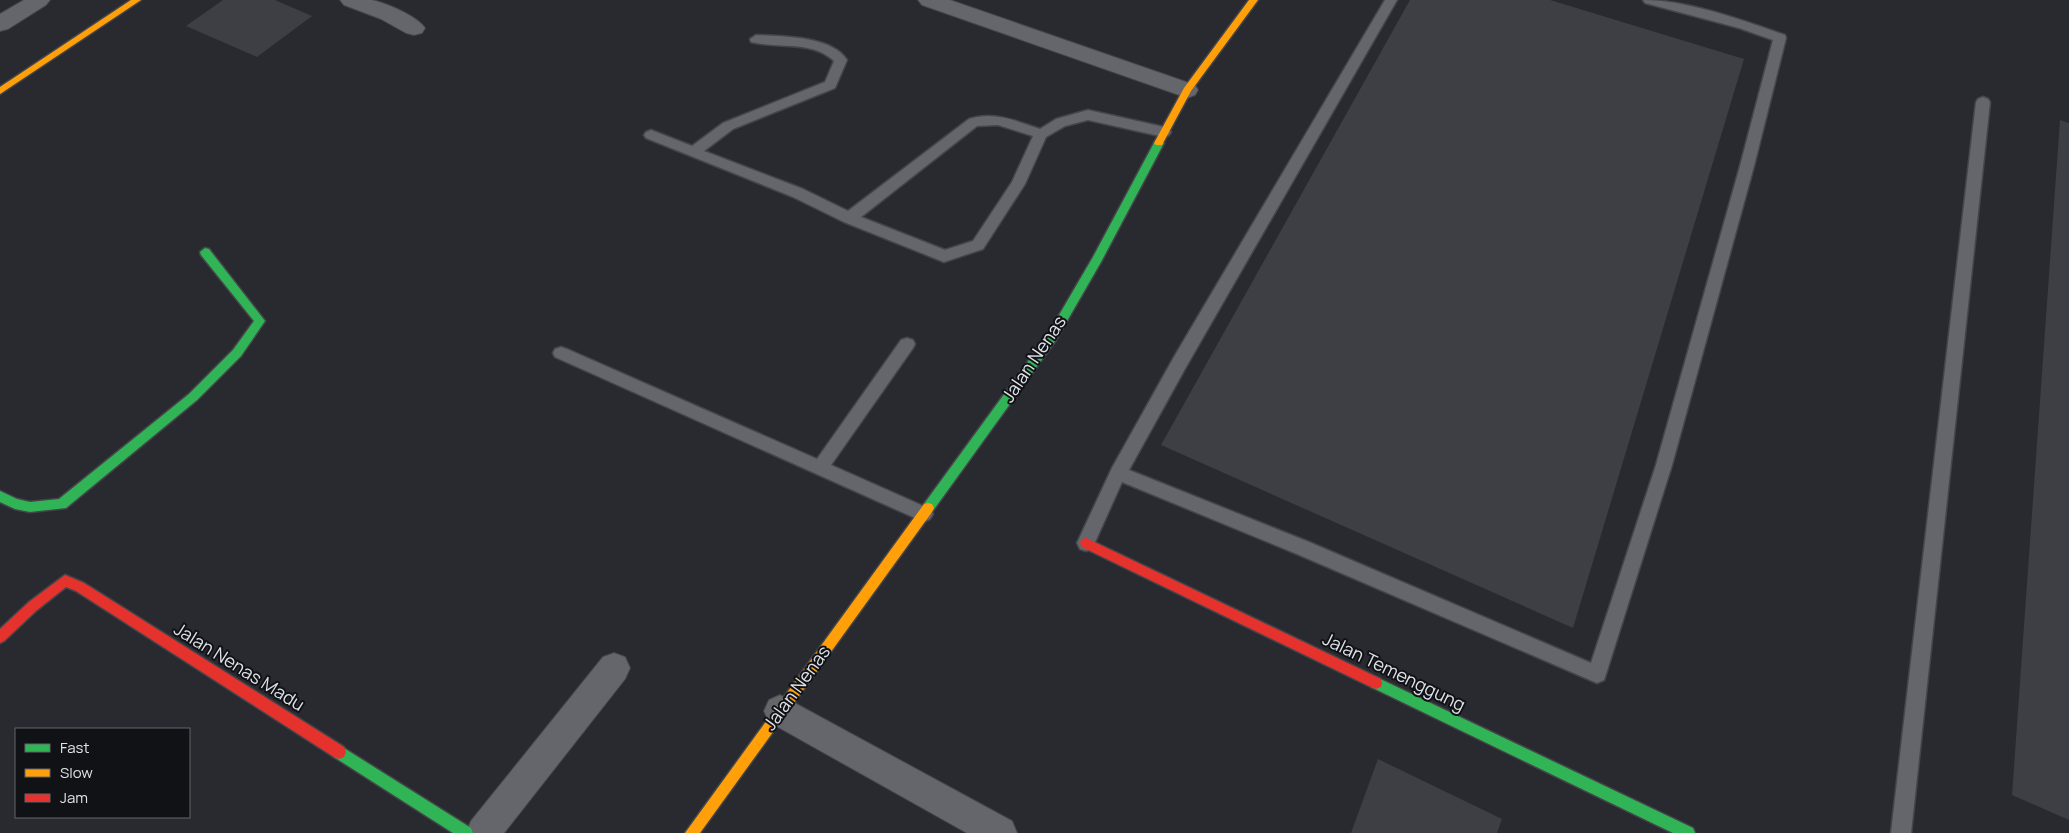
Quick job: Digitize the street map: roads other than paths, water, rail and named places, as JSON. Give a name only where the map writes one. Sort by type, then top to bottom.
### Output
[{"type":"street","points":[[0,24],[39,0]]},
{"type":"street","points":[[0,91],[137,0]]},
{"type":"street","points":[[351,0],[389,14],[414,28]]},
{"type":"street","points":[[929,0],[1187,90]]},
{"type":"street","name":"Jalan Nenas","points":[[692,833],[1052,337],[1097,259],[1187,90],[1254,0]]},
{"type":"street","points":[[0,496],[15,505],[43,509],[62,504],[192,397],[237,353],[260,321],[205,252]]},
{"type":"street","name":"Jalan Temenggung","points":[[1086,543],[1688,833]]},
{"type":"street","name":"Jalan Nenas Madu","points":[[0,637],[33,606],[65,581],[80,587],[466,833]]},
{"type":"street","points":[[483,833],[614,668]]},
{"type":"street","points":[[780,711],[1000,833]]},
{"type":"lane","points":[[1086,543],[1118,473],[1180,362],[1392,0]]},
{"type":"lane","points":[[1118,473],[1303,548],[1598,674],[1664,465],[1747,166],[1780,38],[1743,25],[1649,0]]},
{"type":"lane","points":[[693,152],[728,126],[830,85],[841,60],[830,50],[792,41],[756,39]]},
{"type":"lane","points":[[1901,833],[1983,102]]},
{"type":"lane","points":[[651,135],[798,193],[849,218],[944,256],[978,245],[1018,184],[1041,134],[1061,122],[1088,115],[1164,132]]},
{"type":"lane","points":[[849,218],[974,122],[998,120],[1041,134]]},
{"type":"lane","points":[[820,468],[907,344]]},
{"type":"lane","points":[[561,352],[924,514]]}]
